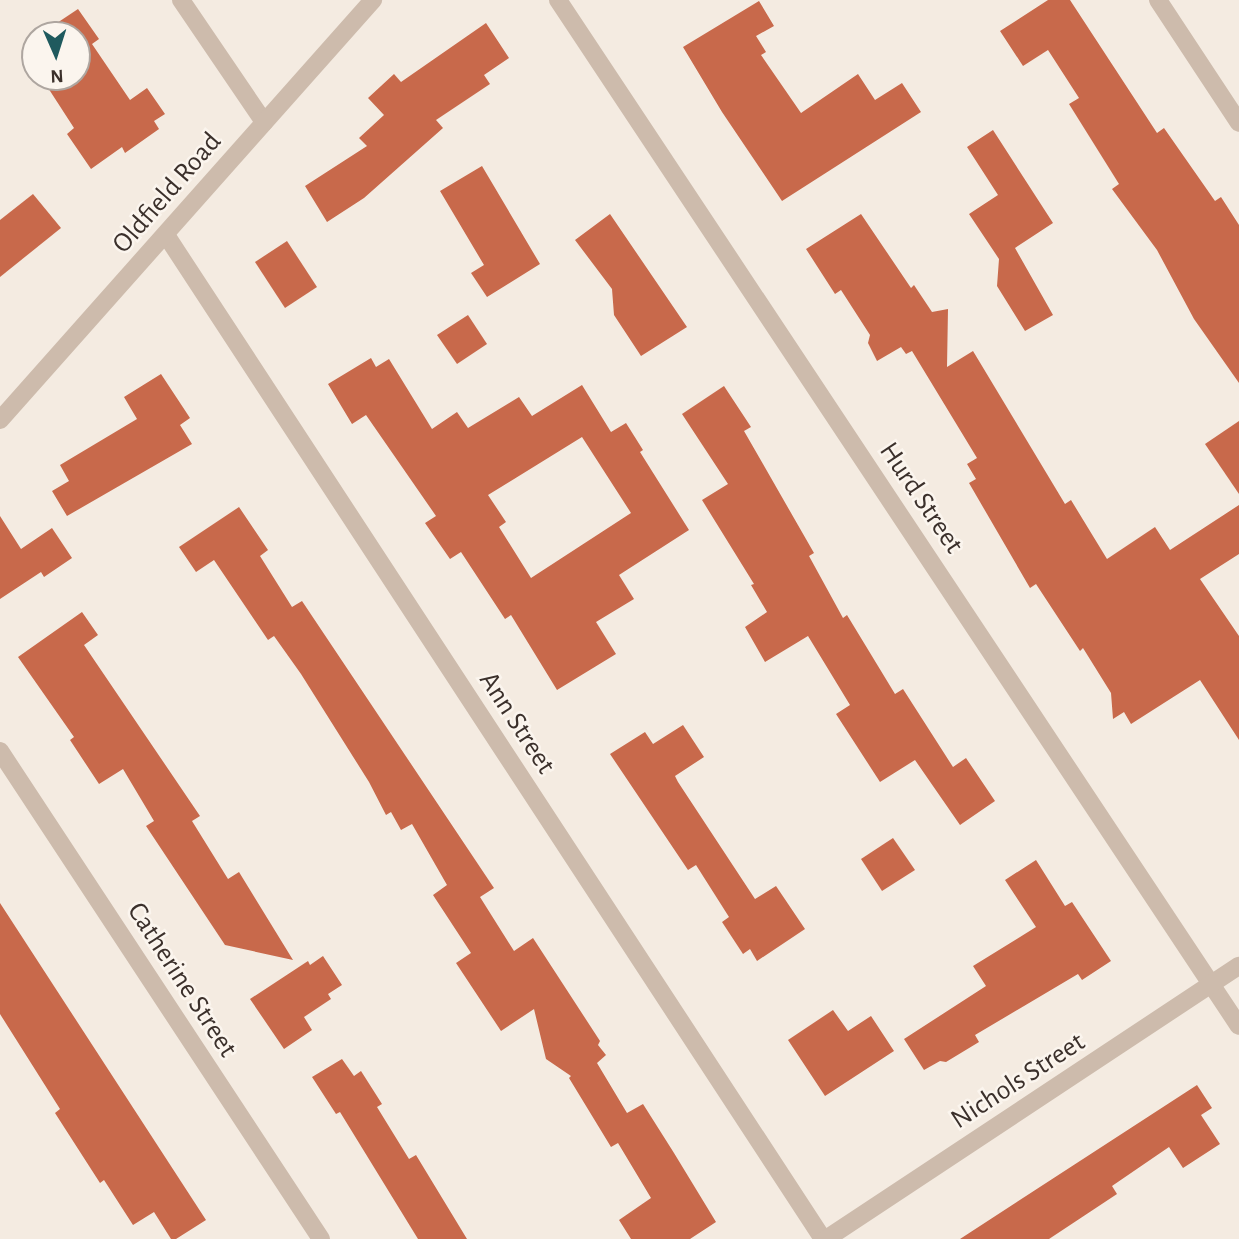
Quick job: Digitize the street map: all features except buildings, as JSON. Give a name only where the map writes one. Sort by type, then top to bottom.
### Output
[{"type":"street","points":[[181,0],[264,122]]},
{"type":"street","name":"Oldfield Road","points":[[0,420],[373,0]]},
{"type":"street","name":"Hurd Street","points":[[558,0],[1239,1026]]},
{"type":"street","points":[[1158,0],[1239,123]]},
{"type":"street","name":"Ann Street","points":[[166,235],[825,1239]]},
{"type":"street","name":"Catherine Street","points":[[0,751],[321,1239]]},
{"type":"street","name":"Nichols Street","points":[[825,1239],[1239,966]]}]
